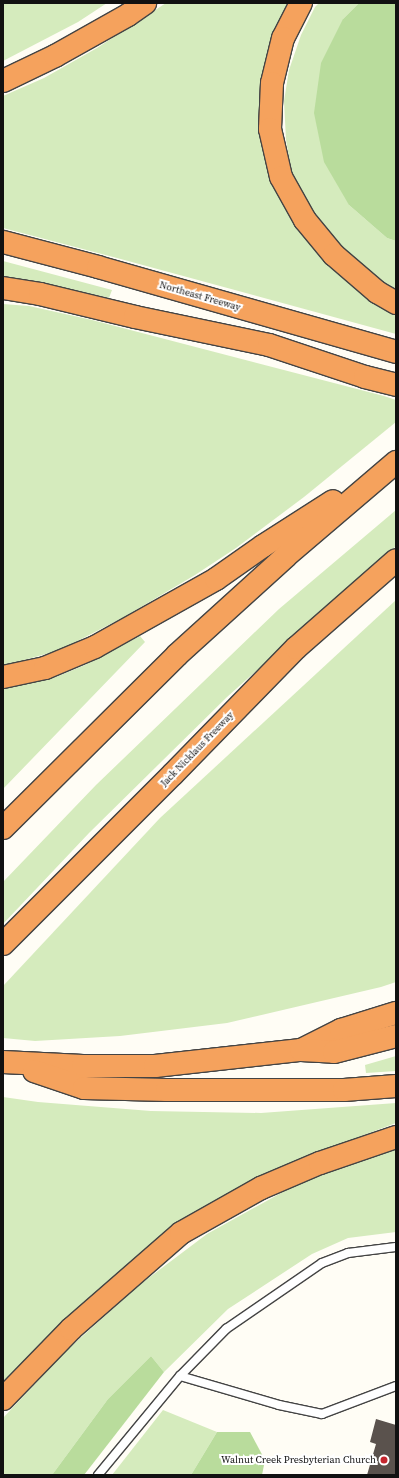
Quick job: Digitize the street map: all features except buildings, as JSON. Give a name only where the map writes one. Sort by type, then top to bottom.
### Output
[{"type":"highway","points":[[3,81],[55,56],[128,15],[145,3]]},
{"type":"highway","points":[[300,3],[283,38],[272,83],[270,129],[281,177],[305,220],[334,255],[377,292],[396,303]]},
{"type":"highway","name":"Northeast Freeway","points":[[3,242],[106,269],[396,352]]},
{"type":"highway","points":[[3,288],[40,294],[135,317],[269,345],[365,377],[396,385]]},
{"type":"highway","points":[[3,677],[44,668],[70,659],[144,621],[216,580],[263,546],[395,463]]},
{"type":"highway","points":[[3,828],[177,655],[286,556],[395,463]]},
{"type":"highway","name":"Jack Nicklaus Freeway","points":[[3,944],[173,774],[296,648],[396,560]]},
{"type":"highway","points":[[301,1050],[341,1030],[396,1013]]},
{"type":"highway","points":[[6,1063],[155,1066],[301,1050],[334,1052],[396,1036]]},
{"type":"highway","points":[[6,1063],[84,1088],[167,1090],[344,1090],[396,1086]]},
{"type":"highway","points":[[3,1399],[71,1329],[181,1233],[261,1188],[320,1163],[396,1137]]},
{"type":"lane","points":[[98,1475],[180,1376],[226,1329],[322,1263],[348,1253],[396,1247]]},
{"type":"lane","points":[[180,1376],[279,1405],[322,1414],[396,1386]]},
{"type":"green space","points":[[3,3],[107,3],[78,22],[3,61]]},
{"type":"green space","points":[[166,3],[291,3],[267,58],[259,96],[260,127],[308,240],[334,270],[364,293],[396,311],[396,334],[3,228],[3,96],[44,78],[97,48]]},
{"type":"green space","points":[[319,3],[359,3],[343,19],[349,205],[387,238],[396,241],[396,290],[363,268],[335,240],[306,203],[293,180],[286,140],[284,101],[289,70],[301,35],[315,7]]},
{"type":"green space","points":[[359,3],[396,3],[396,241],[387,238],[349,205],[324,162],[314,113],[321,63],[343,19]]},
{"type":"green space","points":[[3,261],[112,290],[109,298],[39,282],[3,279]]},
{"type":"green space","points":[[3,304],[29,306],[92,320],[384,396],[396,400],[396,422],[304,497],[236,548],[195,575],[124,617],[60,650],[3,666]]},
{"type":"green space","points":[[396,510],[396,546],[227,697],[89,833],[3,924],[3,882],[96,785],[279,609]]},
{"type":"green space","points":[[396,600],[396,982],[381,987],[227,1023],[120,1036],[35,1041],[3,1038],[3,986],[160,818]]},
{"type":"green space","points":[[140,636],[145,642],[3,789],[3,688],[56,677],[85,665]]},
{"type":"green space","points":[[396,1056],[396,1071],[366,1073],[365,1065]]},
{"type":"green space","points":[[3,1097],[38,1102],[151,1111],[261,1113],[396,1103],[396,1123],[332,1147],[264,1180],[3,1387]]},
{"type":"green space","points":[[396,1147],[396,1232],[348,1238],[312,1254],[228,1309],[164,1372],[151,1356],[108,1399],[52,1475],[3,1475],[3,1418],[65,1352],[138,1286],[207,1234],[299,1183],[358,1159]]},
{"type":"green space","points":[[151,1356],[164,1372],[84,1475],[52,1475],[108,1399]]},
{"type":"green space","points":[[163,1410],[217,1432],[191,1475],[112,1475]]},
{"type":"green space","points":[[217,1432],[250,1432],[265,1460],[262,1475],[191,1475]]},
{"type":"place","name":"Walnut Creek Presbyterian Church","points":[[384,1460]]}]
